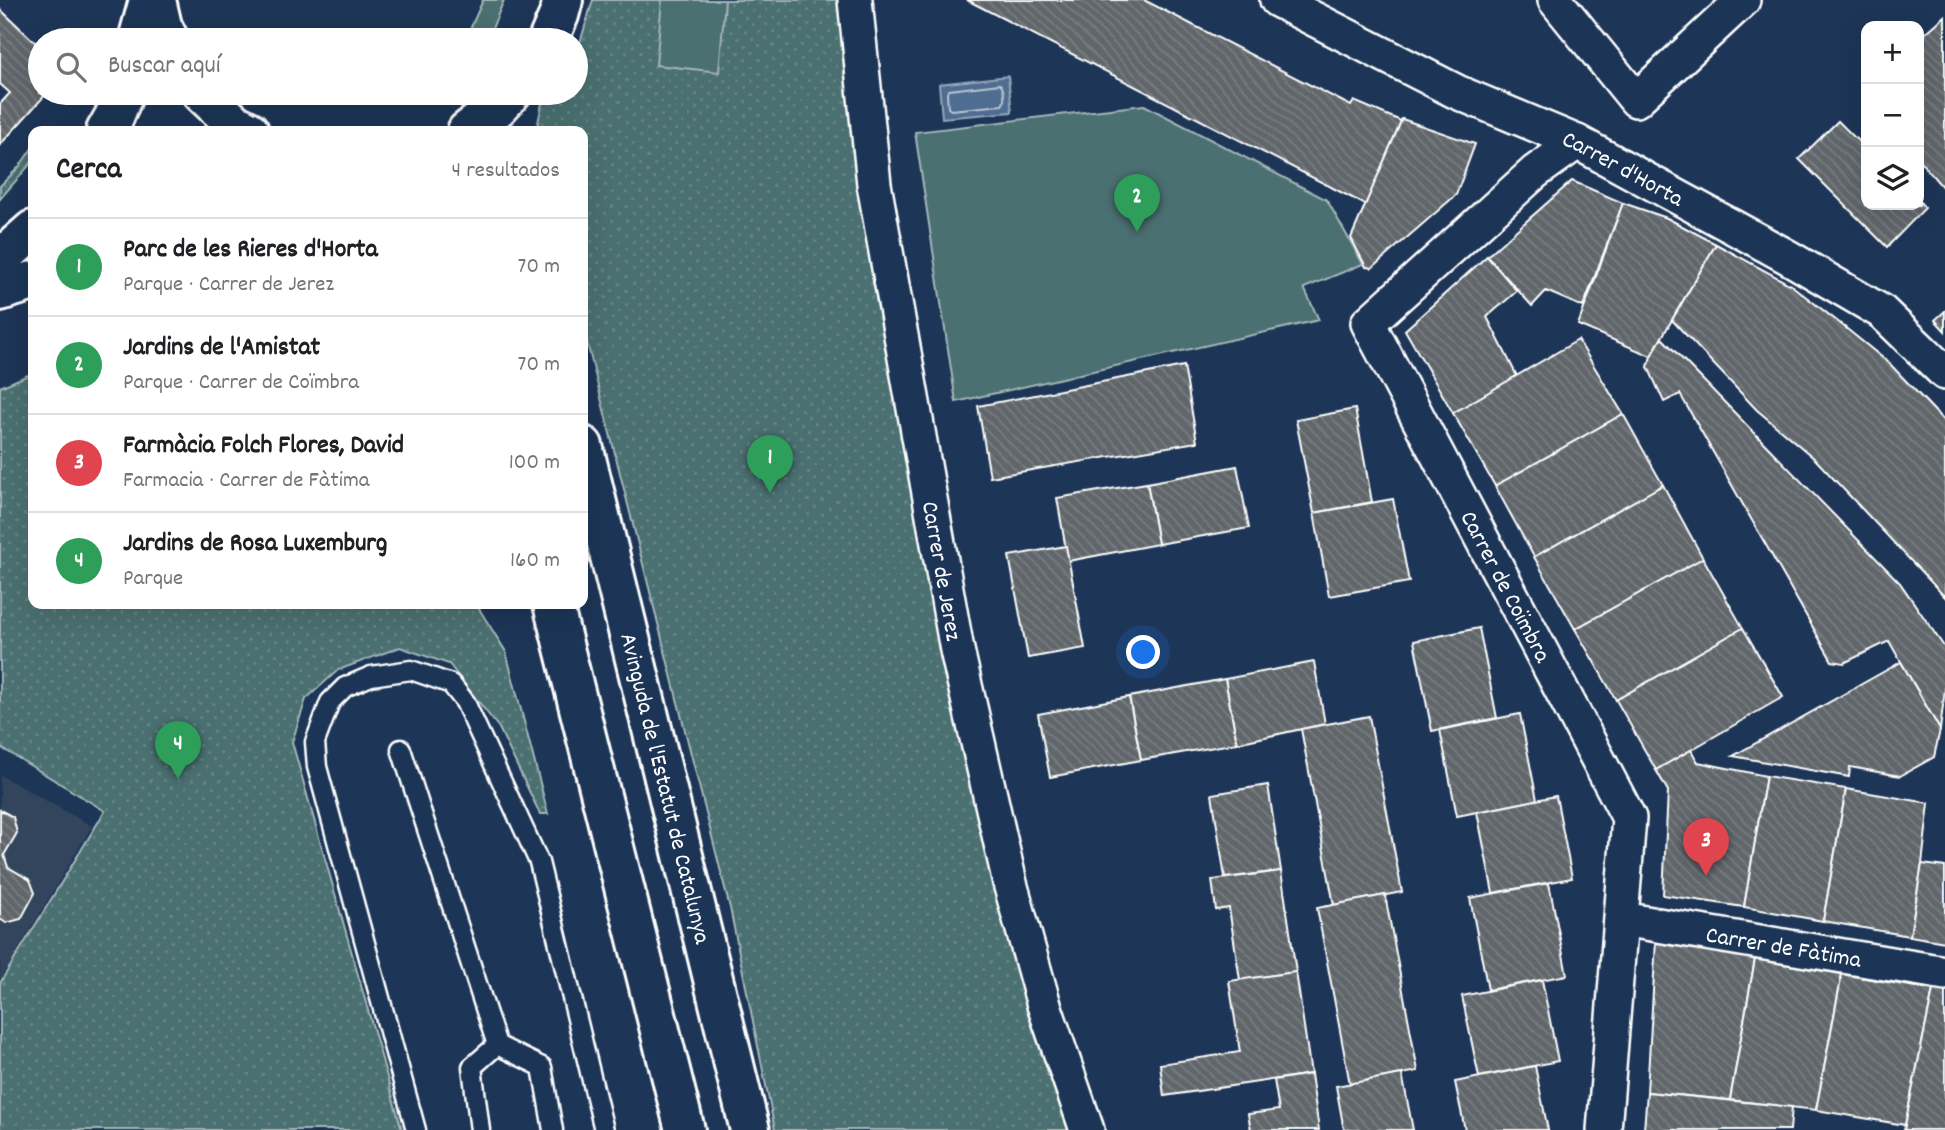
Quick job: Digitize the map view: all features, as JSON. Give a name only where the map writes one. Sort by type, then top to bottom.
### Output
[{"type":"main road","points":[[141,28],[149,0]]},
{"type":"main road","points":[[156,0],[163,28]]},
{"type":"main road","points":[[553,28],[563,0]]},
{"type":"main road","points":[[109,126],[119,105]]},
{"type":"main road","points":[[215,105],[239,126]]},
{"type":"main road","points":[[474,126],[500,105]]},
{"type":"main road","points":[[516,126],[518,105]]},
{"type":"main road","points":[[0,259],[28,234]]},
{"type":"main road","points":[[0,291],[28,283]]},
{"type":"main road","name":"Avinguda de l'Estatut de Catalunya","points":[[588,466],[750,1130]]},
{"type":"main road","points":[[554,609],[685,1130]]},
{"type":"street","name":"Carrer de Jerez","points":[[855,0],[874,184],[957,650],[1010,883],[1044,1005],[1087,1130]]},
{"type":"street","name":"Carrer d'Horta","points":[[1277,0],[1457,92],[1577,142],[1788,257],[1882,312],[1945,373]]},
{"type":"street","points":[[1555,0],[1636,100],[1743,0]]},
{"type":"street","name":"Carrer de Coïmbra","points":[[1577,142],[1535,172],[1368,323],[1629,818],[1604,1130]]},
{"type":"street","name":"Carrer de Fàtima","points":[[1622,919],[1945,973]]},
{"type":"lane","points":[[416,1130],[317,767],[315,742],[330,702],[345,687],[371,676],[411,670],[450,684],[465,702],[539,862],[604,1130]]},
{"type":"lane","points":[[401,749],[497,1045],[542,1067],[553,1130]]},
{"type":"lane","points":[[480,1130],[472,1067],[497,1045]]},
{"type":"shaded area","points":[[0,775],[92,826],[0,980]]},
{"type":"green space","points":[[483,0],[504,0],[492,28],[471,27]]},
{"type":"green space","points":[[593,0],[842,0],[855,140],[890,373],[971,777],[1074,1130],[775,1130],[730,908],[588,347],[588,126],[537,126],[542,105],[588,105],[588,28],[584,28]]},
{"type":"green space","points":[[662,0],[725,0],[719,72],[656,65]]},
{"type":"green space","points":[[1144,105],[1327,200],[1363,264],[1304,288],[1319,320],[956,402],[915,132]]},
{"type":"green space","points":[[28,154],[28,167],[0,199],[0,186]]},
{"type":"green space","points":[[28,375],[28,609],[479,609],[506,652],[548,814],[540,814],[499,728],[449,664],[400,647],[338,670],[306,699],[292,742],[402,1130],[0,1130],[0,983],[105,811],[0,747],[0,387]]},
{"type":"water","points":[[1008,76],[1012,112],[942,118],[939,84]]},
{"type":"building","points":[[967,0],[1144,0],[1351,106],[1354,101],[1401,121],[1366,205]]},
{"type":"building","points":[[0,9],[28,36],[28,105],[36,105],[0,145],[0,104],[10,93],[0,84]]},
{"type":"building","points":[[1945,16],[1944,189],[1924,166],[1924,35]]},
{"type":"building","points":[[1402,119],[1475,144],[1456,195],[1372,268],[1366,267],[1351,238]]},
{"type":"building","points":[[1838,121],[1861,144],[1861,210],[1923,210],[1887,247],[1799,159]]},
{"type":"building","points":[[1572,181],[1623,203],[1583,307],[1546,291],[1532,306],[1487,256]]},
{"type":"building","points":[[1623,203],[1667,218],[1716,244],[1651,356],[1578,325]]},
{"type":"building","points":[[1716,244],[1791,285],[1889,363],[1945,422],[1945,597],[1815,459],[1757,410],[1672,320]]},
{"type":"building","points":[[1487,256],[1517,291],[1487,317],[1517,376],[1453,413],[1405,330]]},
{"type":"building","points":[[1945,311],[1945,331],[1935,320]]},
{"type":"building","points":[[1662,338],[1900,583],[1945,648],[1945,689],[1940,730],[1889,641],[1844,663],[1832,661],[1680,394],[1664,402],[1648,367]]},
{"type":"building","points":[[1578,340],[1623,414],[1495,486],[1453,413]]},
{"type":"building","points":[[1184,366],[1197,442],[990,477],[978,406]]},
{"type":"building","points":[[1355,409],[1372,502],[1314,513],[1296,420]]},
{"type":"building","points":[[1623,414],[1663,485],[1534,557],[1495,486]]},
{"type":"building","points":[[1237,466],[1249,528],[1158,544],[1147,483]]},
{"type":"building","points":[[1147,483],[1158,544],[1068,561],[1057,498]]},
{"type":"building","points":[[1663,485],[1703,558],[1575,629],[1534,557]]},
{"type":"building","points":[[1393,499],[1409,582],[1329,596],[1314,513]]},
{"type":"building","points":[[1066,546],[1085,648],[1028,658],[1009,556]]},
{"type":"building","points":[[1703,558],[1743,628],[1616,700],[1575,629]]},
{"type":"building","points":[[1479,628],[1497,718],[1432,731],[1414,641]]},
{"type":"building","points":[[1743,628],[1783,697],[1656,770],[1616,700]]},
{"type":"building","points":[[1314,662],[1325,724],[1237,743],[1225,679]]},
{"type":"building","points":[[1901,662],[1940,730],[1934,757],[1900,776],[1850,767],[1849,777],[1733,756]]},
{"type":"building","points":[[1225,679],[1237,743],[1141,760],[1129,697]]},
{"type":"building","points":[[1129,697],[1141,760],[1050,777],[1038,714]]},
{"type":"building","points":[[1520,714],[1537,800],[1457,816],[1440,730]]},
{"type":"building","points":[[1369,716],[1402,892],[1334,905],[1301,729]]},
{"type":"building","points":[[1691,750],[1698,762],[1766,776],[1744,907],[1663,895],[1668,791],[1656,770]]},
{"type":"building","points":[[1766,776],[1846,789],[1823,921],[1744,907]]},
{"type":"building","points":[[1268,785],[1281,871],[1225,878],[1212,794]]},
{"type":"building","points":[[1846,789],[1929,803],[1910,936],[1823,921]]},
{"type":"building","points":[[1556,796],[1572,878],[1493,893],[1477,812]]},
{"type":"building","points":[[0,810],[13,817],[17,833],[4,855],[8,867],[30,880],[35,893],[21,919],[6,923],[0,919]]},
{"type":"building","points":[[1922,864],[1945,867],[1945,942],[1910,936]]},
{"type":"building","points":[[1281,871],[1296,972],[1240,980],[1229,908],[1216,910],[1212,880]]},
{"type":"building","points":[[1549,883],[1567,975],[1488,990],[1470,898]]},
{"type":"building","points":[[1385,895],[1418,1071],[1350,1084],[1317,908]]},
{"type":"building","points":[[1656,941],[1755,959],[1730,1100],[1647,1092]]},
{"type":"building","points":[[1755,959],[1842,974],[1816,1110],[1730,1100]]},
{"type":"building","points":[[1296,972],[1311,1074],[1164,1096],[1160,1064],[1240,1052],[1229,981]]},
{"type":"building","points":[[1842,974],[1933,990],[1905,1125],[1816,1110]]},
{"type":"building","points":[[1542,980],[1558,1061],[1479,1077],[1462,996]]},
{"type":"building","points":[[1933,990],[1945,992],[1945,1130],[1904,1130]]},
{"type":"building","points":[[1535,1066],[1548,1130],[1465,1130],[1455,1082]]},
{"type":"building","points":[[1311,1074],[1319,1130],[1251,1130],[1248,1114],[1279,1110],[1274,1080]]},
{"type":"building","points":[[1402,1074],[1413,1130],[1344,1130],[1336,1086]]},
{"type":"building","points":[[1647,1092],[1792,1107],[1790,1130],[1644,1130]]},
{"type":"place","name":"Jardins de l'Amistat","points":[[1137,232]]},
{"type":"place","name":"Parc de les Rieres d'Horta","points":[[770,493]]},
{"type":"place","name":"Jardins de Rosa Luxemburg","points":[[178,779]]},
{"type":"place","name":"Farmàcia Folch Flores, David","points":[[1706,876]]}]
